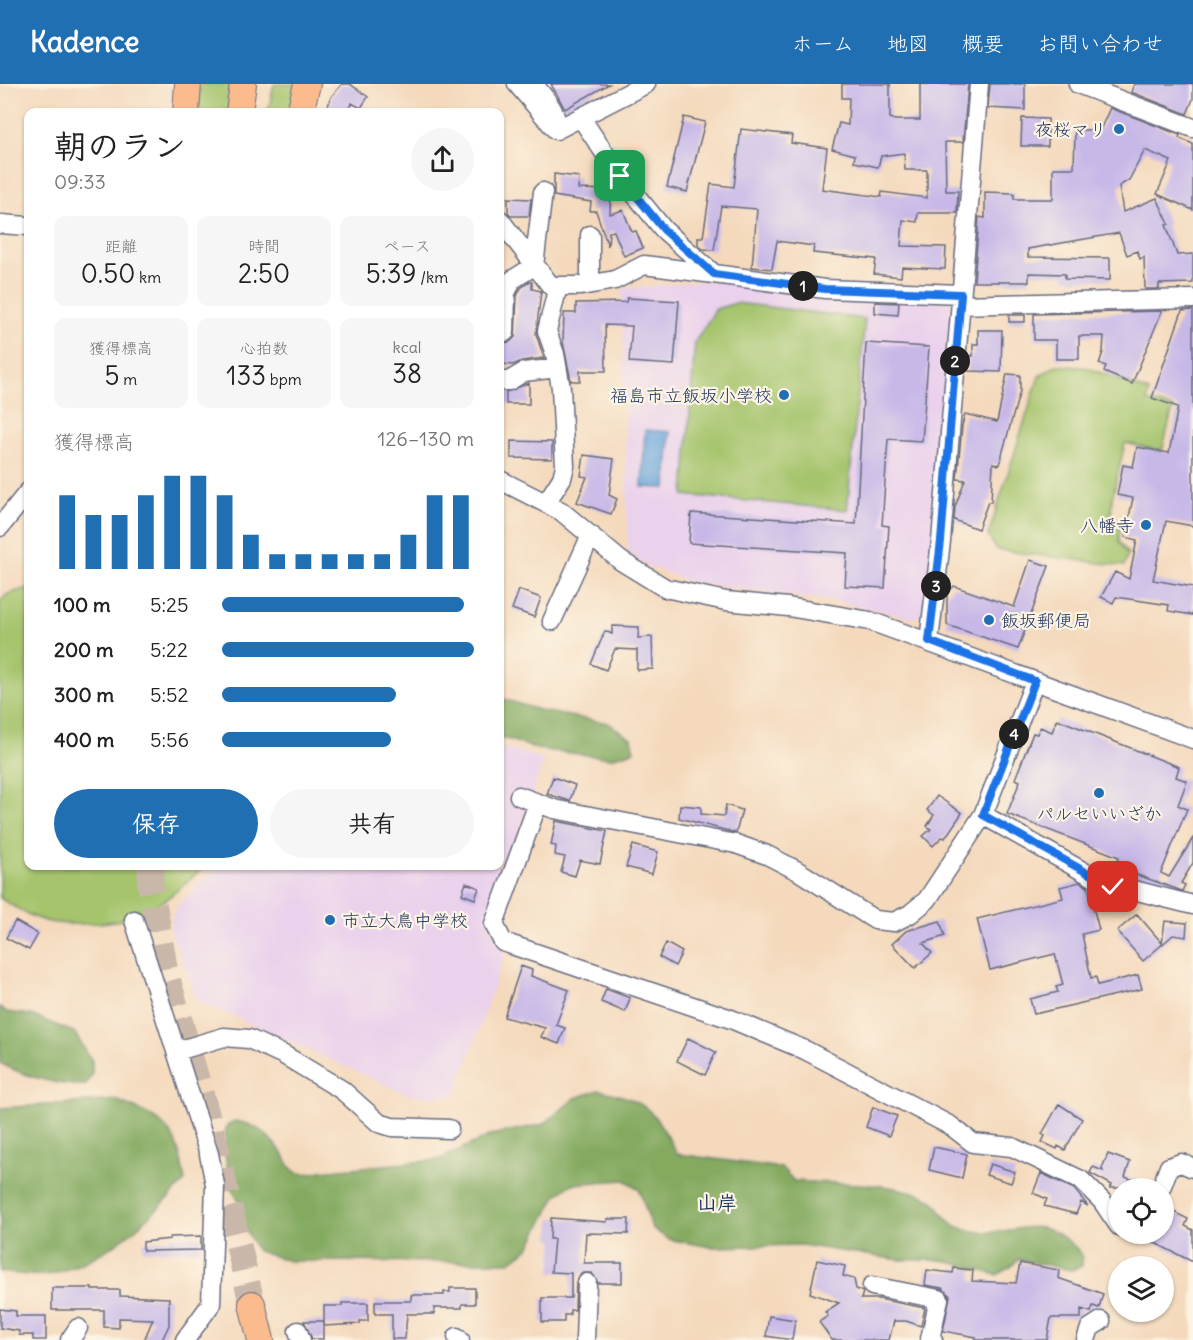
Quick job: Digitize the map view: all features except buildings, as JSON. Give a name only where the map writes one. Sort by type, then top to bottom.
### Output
[{"type":"highway","points":[[186,108],[188,84]]},
{"type":"highway","points":[[240,108],[243,84]]},
{"type":"highway","points":[[301,108],[307,84]]},
{"type":"highway","points":[[252,1304],[261,1340]]},
{"type":"street","points":[[517,84],[556,130]]},
{"type":"street","points":[[534,84],[552,105],[557,120],[556,130]]},
{"type":"street","points":[[556,130],[646,84]]},
{"type":"street","points":[[929,641],[941,541],[979,84]]},
{"type":"street","points":[[1078,84],[1122,92],[1193,128]]},
{"type":"street","points":[[581,118],[620,176],[664,230],[714,274]]},
{"type":"street","points":[[534,266],[543,192]]},
{"type":"street","points":[[0,224],[24,226]]},
{"type":"street","points":[[504,225],[551,286],[615,280],[644,265],[825,289],[960,299],[1193,299]]},
{"type":"street","points":[[591,235],[591,284]]},
{"type":"street","points":[[504,332],[506,293],[512,280],[534,266]]},
{"type":"street","points":[[546,503],[562,478],[565,466],[558,368],[547,331],[558,286]]},
{"type":"street","points":[[504,381],[509,381],[524,372],[558,368]]},
{"type":"street","points":[[504,482],[546,503],[591,535],[621,561],[665,588],[688,595],[788,607],[870,621],[1193,739]]},
{"type":"street","points":[[0,527],[24,497]]},
{"type":"street","points":[[552,621],[591,535]]},
{"type":"street","points":[[519,796],[575,814],[736,844],[767,855],[875,920],[887,923],[910,914],[927,900],[983,815],[1035,681]]},
{"type":"street","points":[[538,803],[494,924],[503,942],[731,1019],[805,1050],[951,1126],[973,1143],[1012,1147],[1082,1180],[1108,1210]]},
{"type":"street","points":[[983,815],[1102,882],[1193,905]]},
{"type":"street","points":[[135,920],[209,1154],[215,1185],[211,1304],[185,1340]]},
{"type":"street","points":[[177,1051],[224,1037],[249,1039],[284,1055],[342,1090],[379,1123],[392,1127],[449,1129]]},
{"type":"street","points":[[1165,1178],[1169,1167],[1181,1163],[1193,1168]]},
{"type":"street","points":[[585,1340],[587,1283]]},
{"type":"street","points":[[872,1286],[939,1299],[930,1339],[933,1340]]},
{"type":"street","points":[[1086,1340],[1090,1328],[1101,1321]]},
{"type":"shaded area","name":"福島市立飯坂小学校","points":[[724,279],[951,301],[927,613],[914,618],[833,601],[690,582],[642,563],[628,550],[622,289]]},
{"type":"shaded area","name":"市立大鳥中学校","points":[[504,747],[544,760],[488,923],[505,953],[456,1094],[447,1097],[409,1095],[197,1000],[170,930],[177,906],[214,870],[504,870]]},
{"type":"green space","points":[[200,84],[235,84],[231,108],[198,108]]},
{"type":"green space","points":[[274,84],[299,84],[291,108],[269,108]]},
{"type":"green space","points":[[736,303],[865,319],[847,510],[684,495],[695,342],[716,309]]},
{"type":"green space","points":[[1057,365],[1089,368],[1149,392],[1147,401],[1173,408],[1162,451],[1125,443],[1112,499],[1111,517],[1120,529],[1119,542],[1128,554],[1124,566],[997,550],[988,536],[1039,376]]},
{"type":"green space","points":[[24,589],[24,870],[200,870],[165,900],[138,915],[94,923],[50,922],[30,915],[0,898],[0,601],[8,594]]},
{"type":"green space","points":[[504,699],[542,711],[608,723],[631,738],[634,751],[611,758],[537,749],[504,738]]},
{"type":"green space","points":[[0,1007],[7,1012],[31,1015],[74,1032],[92,1061],[92,1074],[86,1085],[65,1084],[42,1079],[0,1063]]},
{"type":"green space","points":[[599,1090],[629,1098],[648,1110],[662,1127],[677,1154],[782,1168],[794,1181],[864,1184],[917,1193],[934,1202],[946,1218],[964,1229],[997,1232],[1039,1228],[1052,1231],[1082,1255],[1082,1266],[1071,1270],[1018,1259],[1010,1268],[997,1275],[942,1260],[900,1260],[802,1245],[711,1247],[668,1239],[652,1228],[639,1189],[625,1180],[572,1184],[556,1196],[529,1248],[510,1262],[289,1261],[257,1251],[245,1228],[239,1202],[232,1188],[224,1150],[226,1127],[234,1121],[249,1124],[268,1136],[293,1170],[310,1174],[320,1171],[438,1160],[491,1135],[544,1124],[575,1098]]},
{"type":"green space","points":[[116,1100],[147,1114],[166,1127],[182,1162],[185,1181],[140,1225],[108,1249],[90,1259],[71,1268],[45,1275],[0,1272],[0,1108]]},
{"type":"water","points":[[645,430],[670,432],[666,488],[642,487]]},
{"type":"tunnel","points":[[151,870],[150,881],[165,970],[215,1143],[252,1304]]},
{"type":"place","name":"夜桜マリ","points":[[1119,129]]},
{"type":"place","name":"福島市立飯坂小学校","points":[[784,395]]},
{"type":"place","name":"八幡寺","points":[[1146,525]]},
{"type":"place","name":"飯坂郵便局","points":[[989,620]]},
{"type":"place","name":"パルセいいざか","points":[[1099,793]]},
{"type":"place","name":"市立大鳥中学校","points":[[330,920]]},
{"type":"district","name":"山岸","points":[[717,1202]]},
{"type":"route","points":[[620,176],[664,230],[714,274],[825,289],[961,294],[941,541],[929,641],[1035,681],[983,815],[1113,887]]}]
